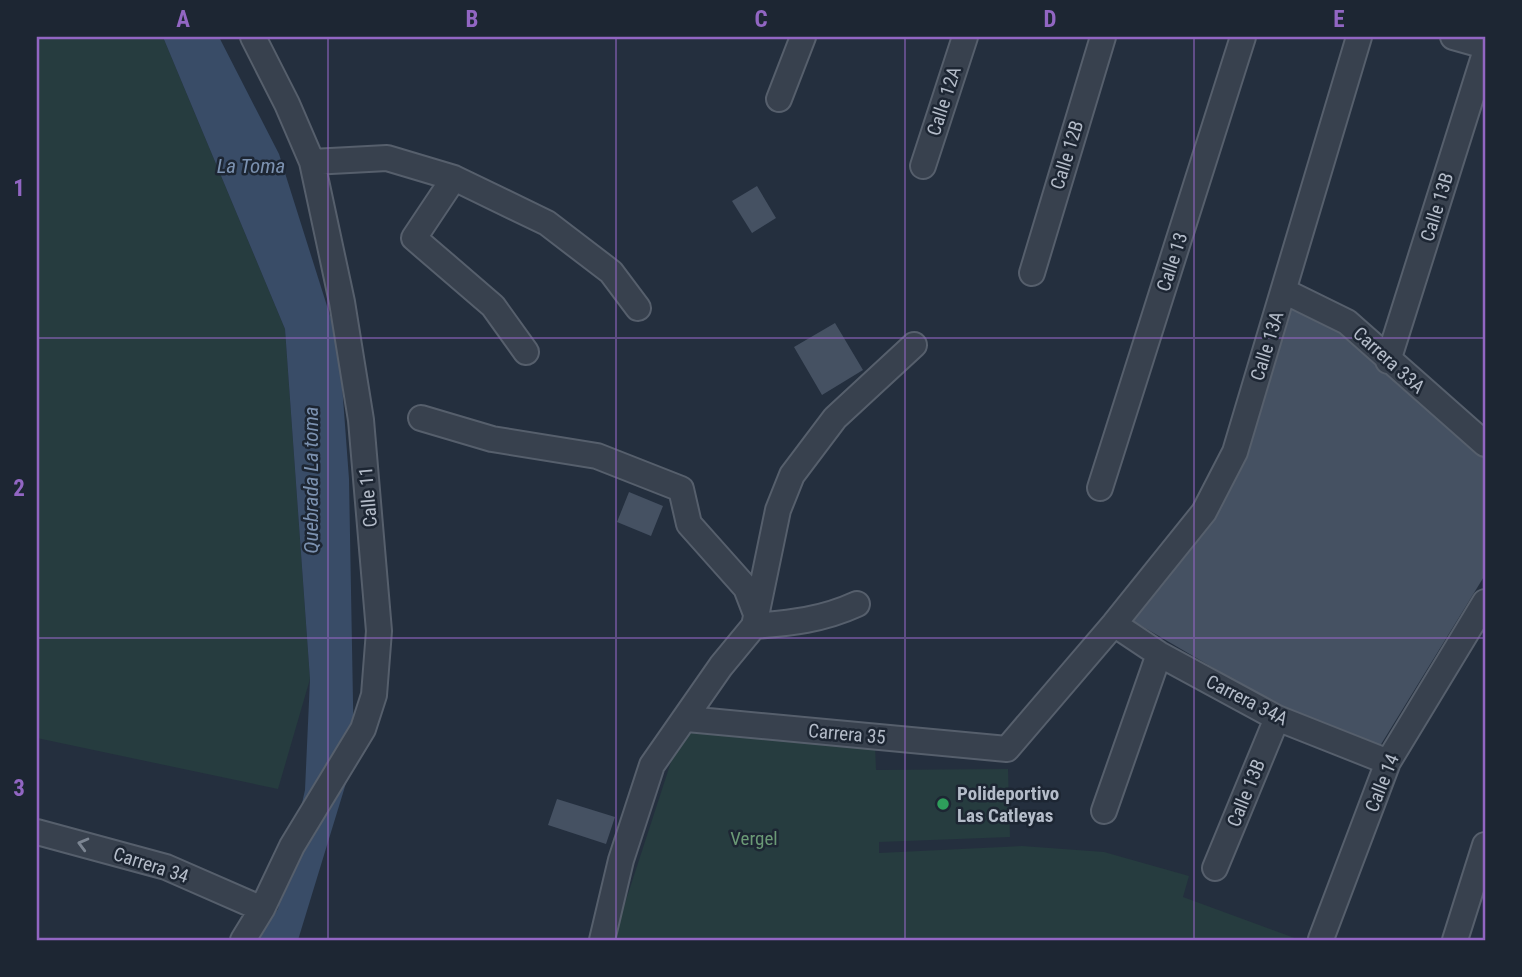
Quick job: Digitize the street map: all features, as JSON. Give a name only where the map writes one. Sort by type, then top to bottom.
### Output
[{"type":"street","name":"Calle 11","points":[[243,940],[262,909],[292,846],[363,729],[374,695],[379,631],[361,420],[342,302],[312,162],[287,104],[253,37]]},
{"type":"street","points":[[779,99],[803,37]]},
{"type":"street","name":"Calle 12A","points":[[923,166],[965,37]]},
{"type":"street","name":"Calle 12B","points":[[1032,273],[1103,37]]},
{"type":"street","name":"Calle 13","points":[[1100,488],[1243,37]]},
{"type":"street","name":"Calle 13A","points":[[1114,624],[1203,512],[1235,452],[1359,37]]},
{"type":"street","points":[[1453,37],[1485,47]]},
{"type":"street","name":"Calle 13B","points":[[1388,361],[1485,53]]},
{"type":"street","points":[[312,162],[387,158],[454,178],[547,223],[611,272],[638,307]]},
{"type":"street","points":[[454,178],[414,238],[493,306],[526,352]]},
{"type":"street","name":"Carrera 33A","points":[[1284,291],[1348,322],[1388,361],[1484,439]]},
{"type":"street","points":[[602,940],[621,860],[652,765],[755,620],[778,510],[792,475],[835,418],[914,345]]},
{"type":"street","points":[[421,418],[492,439],[597,456],[681,489],[689,524],[746,588],[755,620]]},
{"type":"street","name":"Calle 14","points":[[1321,939],[1388,762],[1485,602]]},
{"type":"street","points":[[755,620],[807,622],[831,616],[857,604]]},
{"type":"street","name":"Carrera 34A","points":[[1114,624],[1159,654],[1277,718],[1388,762]]},
{"type":"street","name":"Carrera 35","points":[[687,719],[1007,749],[1114,624]]},
{"type":"street","points":[[1104,811],[1159,654]]},
{"type":"street","name":"Calle 13B","points":[[1215,868],[1277,718]]},
{"type":"street","name":"Carrera 34","points":[[37,832],[166,867],[262,909]]},
{"type":"street","points":[[1455,940],[1485,845]]},
{"type":"green space","points":[[37,37],[163,37],[285,329],[310,679],[278,789],[37,738]]},
{"type":"green space","name":"Vergel","points":[[682,728],[875,745],[876,770],[1008,769],[1010,837],[879,842],[879,853],[1022,846],[1104,852],[1189,876],[1183,897],[1300,940],[613,940]]},
{"type":"water","name":"La Toma","points":[[163,37],[219,37],[279,154],[339,344],[349,479],[354,757],[298,940],[254,940],[278,909],[305,790],[310,679],[285,329]]},
{"type":"building","points":[[757,186],[776,218],[752,233],[732,201]]},
{"type":"building","points":[[1289,302],[1341,325],[1485,453],[1485,575],[1380,746],[1280,707],[1128,618],[1216,512]]},
{"type":"building","points":[[835,323],[863,370],[822,395],[794,347]]},
{"type":"building","points":[[629,492],[663,506],[651,536],[617,522]]},
{"type":"building","points":[[557,799],[615,817],[606,844],[548,825]]},
{"type":"place","name":"Polideportivo Las Catleyas","points":[[943,804]]},
{"type":"water label","name":"Quebrada La toma","points":[[311,480]]}]
